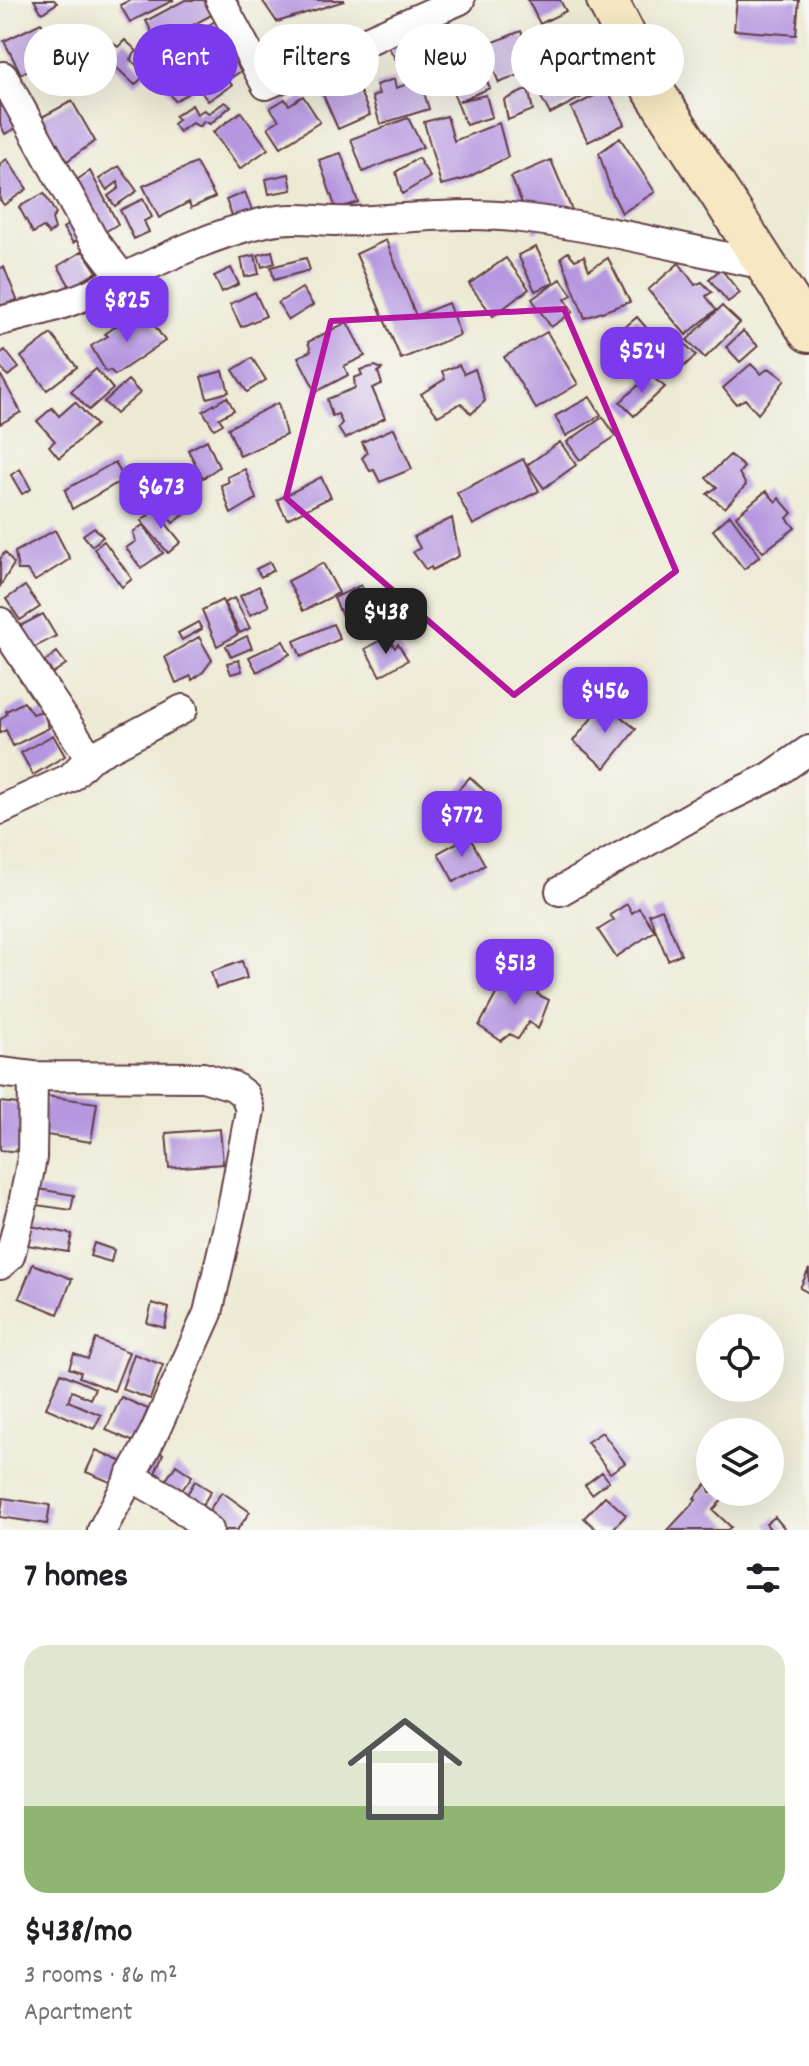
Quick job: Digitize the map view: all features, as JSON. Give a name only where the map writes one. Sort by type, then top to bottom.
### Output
[{"type":"main road","points":[[607,0],[652,88],[765,265],[805,315]]},
{"type":"street","points":[[220,0],[266,85],[460,0]]},
{"type":"street","points":[[0,77],[3,76],[93,239],[122,277]]},
{"type":"street","points":[[0,321],[44,311],[97,291],[122,277],[222,235],[266,222],[300,217],[353,221],[463,214],[520,218],[765,265]]},
{"type":"street","points":[[0,622],[90,758]]},
{"type":"street","points":[[0,810],[70,778],[90,758],[183,709]]},
{"type":"street","points":[[560,891],[712,805],[770,777],[809,750]]},
{"type":"street","points":[[0,1072],[33,1076],[203,1077],[233,1086],[245,1095],[250,1110],[208,1313],[155,1431],[102,1530]]},
{"type":"street","points":[[0,1265],[10,1256],[32,1158],[33,1076]]},
{"type":"street","points":[[130,1476],[170,1499],[209,1530]]},
{"type":"highlighted area","points":[[564,309],[676,571],[514,695],[286,498],[331,321]]},
{"type":"building","points":[[34,0],[54,0],[57,3],[42,13]]},
{"type":"building","points":[[130,0],[174,0],[130,22],[120,5]]},
{"type":"building","points":[[185,0],[210,0],[217,12],[195,24],[148,24],[146,21]]},
{"type":"building","points":[[262,0],[344,0],[344,1],[277,22]]},
{"type":"building","points":[[528,0],[560,0],[566,11],[540,24]]},
{"type":"building","points":[[737,0],[799,0],[796,35],[734,30]]},
{"type":"building","points":[[24,31],[24,72],[21,74],[4,41]]},
{"type":"building","points":[[511,35],[511,78],[499,83],[495,73],[495,42]]},
{"type":"building","points":[[125,40],[133,47],[130,59],[133,62],[133,83],[117,68],[118,47]]},
{"type":"building","points":[[395,40],[395,58],[387,45]]},
{"type":"building","points":[[394,79],[395,96],[425,96],[429,109],[380,124],[372,97],[379,96],[379,84]]},
{"type":"building","points":[[0,94],[20,126],[5,134],[0,124]]},
{"type":"building","points":[[303,96],[320,122],[281,147],[268,127],[279,120],[270,108],[285,99],[289,105]]},
{"type":"building","points":[[324,96],[362,96],[370,115],[338,129]]},
{"type":"building","points":[[455,96],[471,96],[459,101],[486,96],[492,117],[466,125]]},
{"type":"building","points":[[513,96],[530,96],[533,110],[508,120],[504,100]]},
{"type":"building","points":[[540,96],[584,96],[550,114]]},
{"type":"building","points":[[594,96],[611,96],[625,124],[588,142],[571,108]]},
{"type":"building","points":[[72,101],[95,141],[67,161],[42,117]]},
{"type":"building","points":[[225,102],[231,106],[210,124],[204,121],[200,127],[192,123],[179,132],[173,124],[178,120],[175,116],[192,105],[197,114],[204,110],[209,113]]},
{"type":"building","points":[[241,112],[268,149],[240,169],[213,132]]},
{"type":"building","points":[[447,116],[454,141],[499,123],[508,157],[465,179],[441,185],[424,122]]},
{"type":"building","points":[[408,118],[423,147],[363,172],[351,139]]},
{"type":"building","points":[[620,138],[655,192],[622,213],[599,153]]},
{"type":"building","points":[[341,153],[358,202],[336,209],[319,160]]},
{"type":"building","points":[[418,158],[430,177],[402,194],[396,172]]},
{"type":"building","points":[[7,159],[27,189],[4,205],[0,200],[0,164]]},
{"type":"building","points":[[551,160],[574,215],[534,232],[511,177]]},
{"type":"building","points":[[196,163],[215,197],[191,208],[189,202],[159,218],[143,186]]},
{"type":"building","points":[[119,166],[137,191],[115,206],[108,196],[119,188],[118,182],[107,190],[99,179]]},
{"type":"building","points":[[90,171],[118,224],[93,239],[65,188]]},
{"type":"building","points":[[289,174],[292,190],[269,194],[266,179]]},
{"type":"building","points":[[245,192],[254,215],[235,223],[226,200]]},
{"type":"building","points":[[44,193],[56,214],[52,219],[55,229],[49,234],[43,227],[33,233],[19,207]]},
{"type":"building","points":[[143,199],[152,217],[144,221],[149,232],[134,239],[120,210]]},
{"type":"building","points":[[72,222],[82,236],[73,243],[63,228]]},
{"type":"building","points":[[386,240],[416,316],[448,303],[460,335],[401,359],[356,254]]},
{"type":"building","points":[[536,247],[554,283],[535,291],[518,255]]},
{"type":"building","points":[[83,251],[97,272],[71,288],[58,266]]},
{"type":"building","points":[[272,251],[275,263],[262,267],[258,255]]},
{"type":"building","points":[[568,252],[575,260],[584,256],[589,270],[608,258],[630,302],[585,318],[561,257]]},
{"type":"building","points":[[255,255],[259,274],[245,277],[241,258]]},
{"type":"building","points":[[306,258],[310,270],[274,280],[271,267]]},
{"type":"building","points":[[506,258],[529,289],[493,316],[469,284]]},
{"type":"building","points":[[679,263],[695,285],[702,282],[712,292],[706,296],[716,310],[686,335],[648,290]]},
{"type":"building","points":[[4,267],[17,300],[0,306],[0,268]]},
{"type":"building","points":[[231,268],[239,284],[222,292],[214,276]]},
{"type":"building","points":[[721,269],[740,293],[728,302],[709,279]]},
{"type":"building","points":[[561,279],[572,295],[565,299],[573,312],[551,327],[532,299]]},
{"type":"building","points":[[302,288],[313,305],[289,320],[278,303]]},
{"type":"building","points":[[255,292],[266,316],[241,327],[230,304]]},
{"type":"building","points":[[722,306],[740,323],[705,358],[687,340]]},
{"type":"building","points":[[130,316],[136,324],[148,316],[165,341],[115,375],[110,370],[106,372],[91,346],[108,336],[105,334]]},
{"type":"building","points":[[637,317],[656,339],[630,361],[611,339]]},
{"type":"building","points":[[347,322],[365,356],[344,366],[348,375],[316,392],[298,357],[311,351],[308,342]]},
{"type":"building","points":[[743,331],[758,346],[740,362],[726,347]]},
{"type":"building","points":[[547,332],[578,384],[536,409],[504,357]]},
{"type":"building","points":[[51,334],[77,367],[47,390],[21,357]]},
{"type":"building","points":[[682,341],[696,355],[676,374],[662,360]]},
{"type":"building","points":[[5,350],[19,368],[8,376],[0,366],[0,354]]},
{"type":"building","points":[[252,358],[266,380],[247,392],[233,370]]},
{"type":"building","points":[[751,364],[761,374],[769,368],[785,380],[758,414],[745,399],[736,404],[723,388]]},
{"type":"building","points":[[459,365],[464,374],[475,369],[485,401],[471,414],[461,403],[438,416],[421,394],[445,379],[442,371]]},
{"type":"building","points":[[375,366],[382,369],[378,372],[382,384],[372,388],[385,418],[345,439],[338,428],[342,423],[338,414],[332,416],[327,399],[355,388],[354,378],[362,375],[360,370]]},
{"type":"building","points":[[96,369],[113,389],[89,410],[71,391]]},
{"type":"building","points":[[223,371],[229,392],[207,398],[201,377]]},
{"type":"building","points":[[0,374],[21,412],[0,424]]},
{"type":"building","points":[[650,375],[665,387],[634,416],[620,402]]},
{"type":"building","points":[[128,380],[140,393],[116,414],[104,402]]},
{"type":"building","points":[[227,397],[234,410],[219,418],[223,424],[214,429],[203,411]]},
{"type":"building","points":[[590,397],[601,415],[566,436],[555,416]]},
{"type":"building","points":[[75,402],[96,425],[59,458],[49,446],[55,441],[37,421],[52,408],[59,416]]},
{"type":"building","points":[[278,403],[286,435],[240,456],[228,428]]},
{"type":"building","points":[[603,417],[616,436],[580,460],[567,442]]},
{"type":"building","points":[[394,428],[412,469],[380,482],[362,458],[367,453],[362,442]]},
{"type":"building","points":[[207,440],[219,467],[203,478],[188,450]]},
{"type":"building","points":[[560,442],[576,465],[544,488],[527,465]]},
{"type":"building","points":[[730,455],[744,467],[739,473],[746,485],[725,508],[707,494],[717,487],[706,478]]},
{"type":"building","points":[[523,459],[539,491],[473,525],[457,493]]},
{"type":"building","points":[[115,462],[124,479],[72,509],[65,490]]},
{"type":"building","points":[[20,469],[31,489],[22,494],[11,475]]},
{"type":"building","points":[[245,469],[256,499],[231,514],[221,485],[229,482],[227,477]]},
{"type":"building","points":[[321,477],[331,497],[287,519],[277,500]]},
{"type":"building","points":[[766,491],[776,502],[779,498],[792,513],[787,518],[795,528],[763,552],[736,516]]},
{"type":"building","points":[[173,492],[188,512],[173,523],[158,504]]},
{"type":"building","points":[[155,510],[181,542],[168,553],[141,521]]},
{"type":"building","points":[[730,515],[760,556],[744,569],[713,530]]},
{"type":"building","points":[[452,518],[459,556],[426,570],[413,552],[420,548],[414,537]]},
{"type":"building","points":[[143,525],[163,553],[141,568],[126,548],[136,541],[133,532]]},
{"type":"building","points":[[94,527],[103,537],[92,546],[83,535]]},
{"type":"building","points":[[55,530],[70,559],[35,581],[27,570],[18,570],[15,552]]},
{"type":"building","points":[[104,541],[132,579],[122,587],[94,549]]},
{"type":"building","points":[[5,552],[14,564],[0,586],[0,559]]},
{"type":"building","points":[[270,562],[274,570],[261,577],[256,569]]},
{"type":"building","points":[[323,563],[339,593],[303,611],[288,581]]},
{"type":"building","points":[[361,585],[370,604],[342,616],[334,598]]},
{"type":"building","points":[[25,586],[40,607],[20,620],[6,599]]},
{"type":"building","points":[[259,586],[269,606],[250,615],[240,596]]},
{"type":"building","points":[[234,598],[250,628],[240,633],[224,603]]},
{"type":"building","points":[[222,600],[238,634],[217,646],[202,610]]},
{"type":"building","points":[[43,614],[56,636],[33,648],[20,626]]},
{"type":"building","points":[[198,622],[202,629],[182,640],[178,633]]},
{"type":"building","points":[[333,624],[340,639],[301,657],[294,641]]},
{"type":"building","points":[[247,636],[252,648],[231,657],[226,646]]},
{"type":"building","points":[[199,637],[212,660],[192,680],[191,676],[176,683],[165,657]]},
{"type":"building","points":[[381,640],[386,645],[390,640],[395,648],[398,644],[408,660],[380,676],[365,649]]},
{"type":"building","points":[[283,641],[290,654],[257,672],[249,657]]},
{"type":"building","points":[[57,652],[66,664],[53,673],[44,662]]},
{"type":"building","points":[[239,660],[242,671],[231,674],[227,663]]},
{"type":"building","points":[[24,702],[32,714],[43,711],[49,728],[13,746],[6,730],[0,733],[0,720],[7,714],[6,711]]},
{"type":"building","points":[[604,703],[636,729],[605,768],[573,741]]},
{"type":"building","points":[[53,735],[65,756],[33,775],[21,753]]},
{"type":"building","points":[[470,777],[492,798],[478,813],[456,792]]},
{"type":"building","points":[[469,836],[485,865],[454,882],[438,853]]},
{"type":"building","points":[[627,904],[632,913],[639,908],[655,931],[616,957],[598,930],[614,920],[610,915]]},
{"type":"building","points":[[662,909],[681,954],[668,960],[649,914]]},
{"type":"building","points":[[242,961],[247,978],[216,988],[211,972]]},
{"type":"building","points":[[523,969],[543,983],[537,994],[549,1000],[538,1029],[529,1022],[518,1039],[510,1034],[501,1041],[479,1026],[509,970],[518,978]]},
{"type":"building","points":[[46,1096],[97,1103],[91,1142],[40,1134]]},
{"type":"building","points":[[0,1102],[27,1105],[21,1152],[0,1150]]},
{"type":"building","points":[[220,1129],[223,1164],[169,1168],[166,1133]]},
{"type":"building","points":[[38,1189],[74,1195],[71,1210],[36,1205]]},
{"type":"building","points":[[31,1226],[72,1234],[68,1252],[27,1245]]},
{"type":"building","points":[[94,1243],[114,1250],[111,1262],[90,1256]]},
{"type":"building","points":[[33,1264],[72,1279],[58,1314],[19,1298]]},
{"type":"building","points":[[809,1269],[809,1293],[800,1288]]},
{"type":"building","points":[[152,1303],[169,1308],[165,1328],[147,1323]]},
{"type":"building","points":[[96,1339],[129,1352],[114,1391],[79,1377],[81,1372],[69,1368],[74,1354],[88,1359]]},
{"type":"building","points":[[134,1354],[163,1365],[150,1399],[122,1389]]},
{"type":"building","points":[[61,1373],[95,1388],[90,1399],[72,1391],[68,1401],[101,1415],[94,1429],[46,1408]]},
{"type":"building","points":[[121,1397],[148,1409],[134,1442],[106,1430]]},
{"type":"building","points":[[602,1432],[625,1463],[610,1473],[587,1442]]},
{"type":"building","points":[[96,1450],[125,1463],[115,1484],[86,1472]]},
{"type":"building","points":[[153,1450],[163,1454],[155,1473],[161,1475],[157,1483],[142,1477]]},
{"type":"building","points":[[176,1465],[192,1476],[178,1496],[162,1486]]},
{"type":"building","points":[[602,1472],[609,1481],[592,1494],[585,1485]]},
{"type":"building","points":[[195,1481],[211,1491],[199,1511],[183,1501]]},
{"type":"building","points":[[222,1492],[250,1512],[237,1530],[223,1530],[204,1517]]},
{"type":"building","points":[[605,1496],[626,1515],[612,1530],[597,1530],[584,1518]]},
{"type":"building","points":[[3,1498],[50,1505],[47,1524],[0,1517]]},
{"type":"building","points":[[696,1500],[696,1506],[717,1506],[713,1510],[731,1527],[727,1530],[668,1530]]},
{"type":"building","points":[[775,1517],[786,1530],[771,1530],[766,1524]]}]
